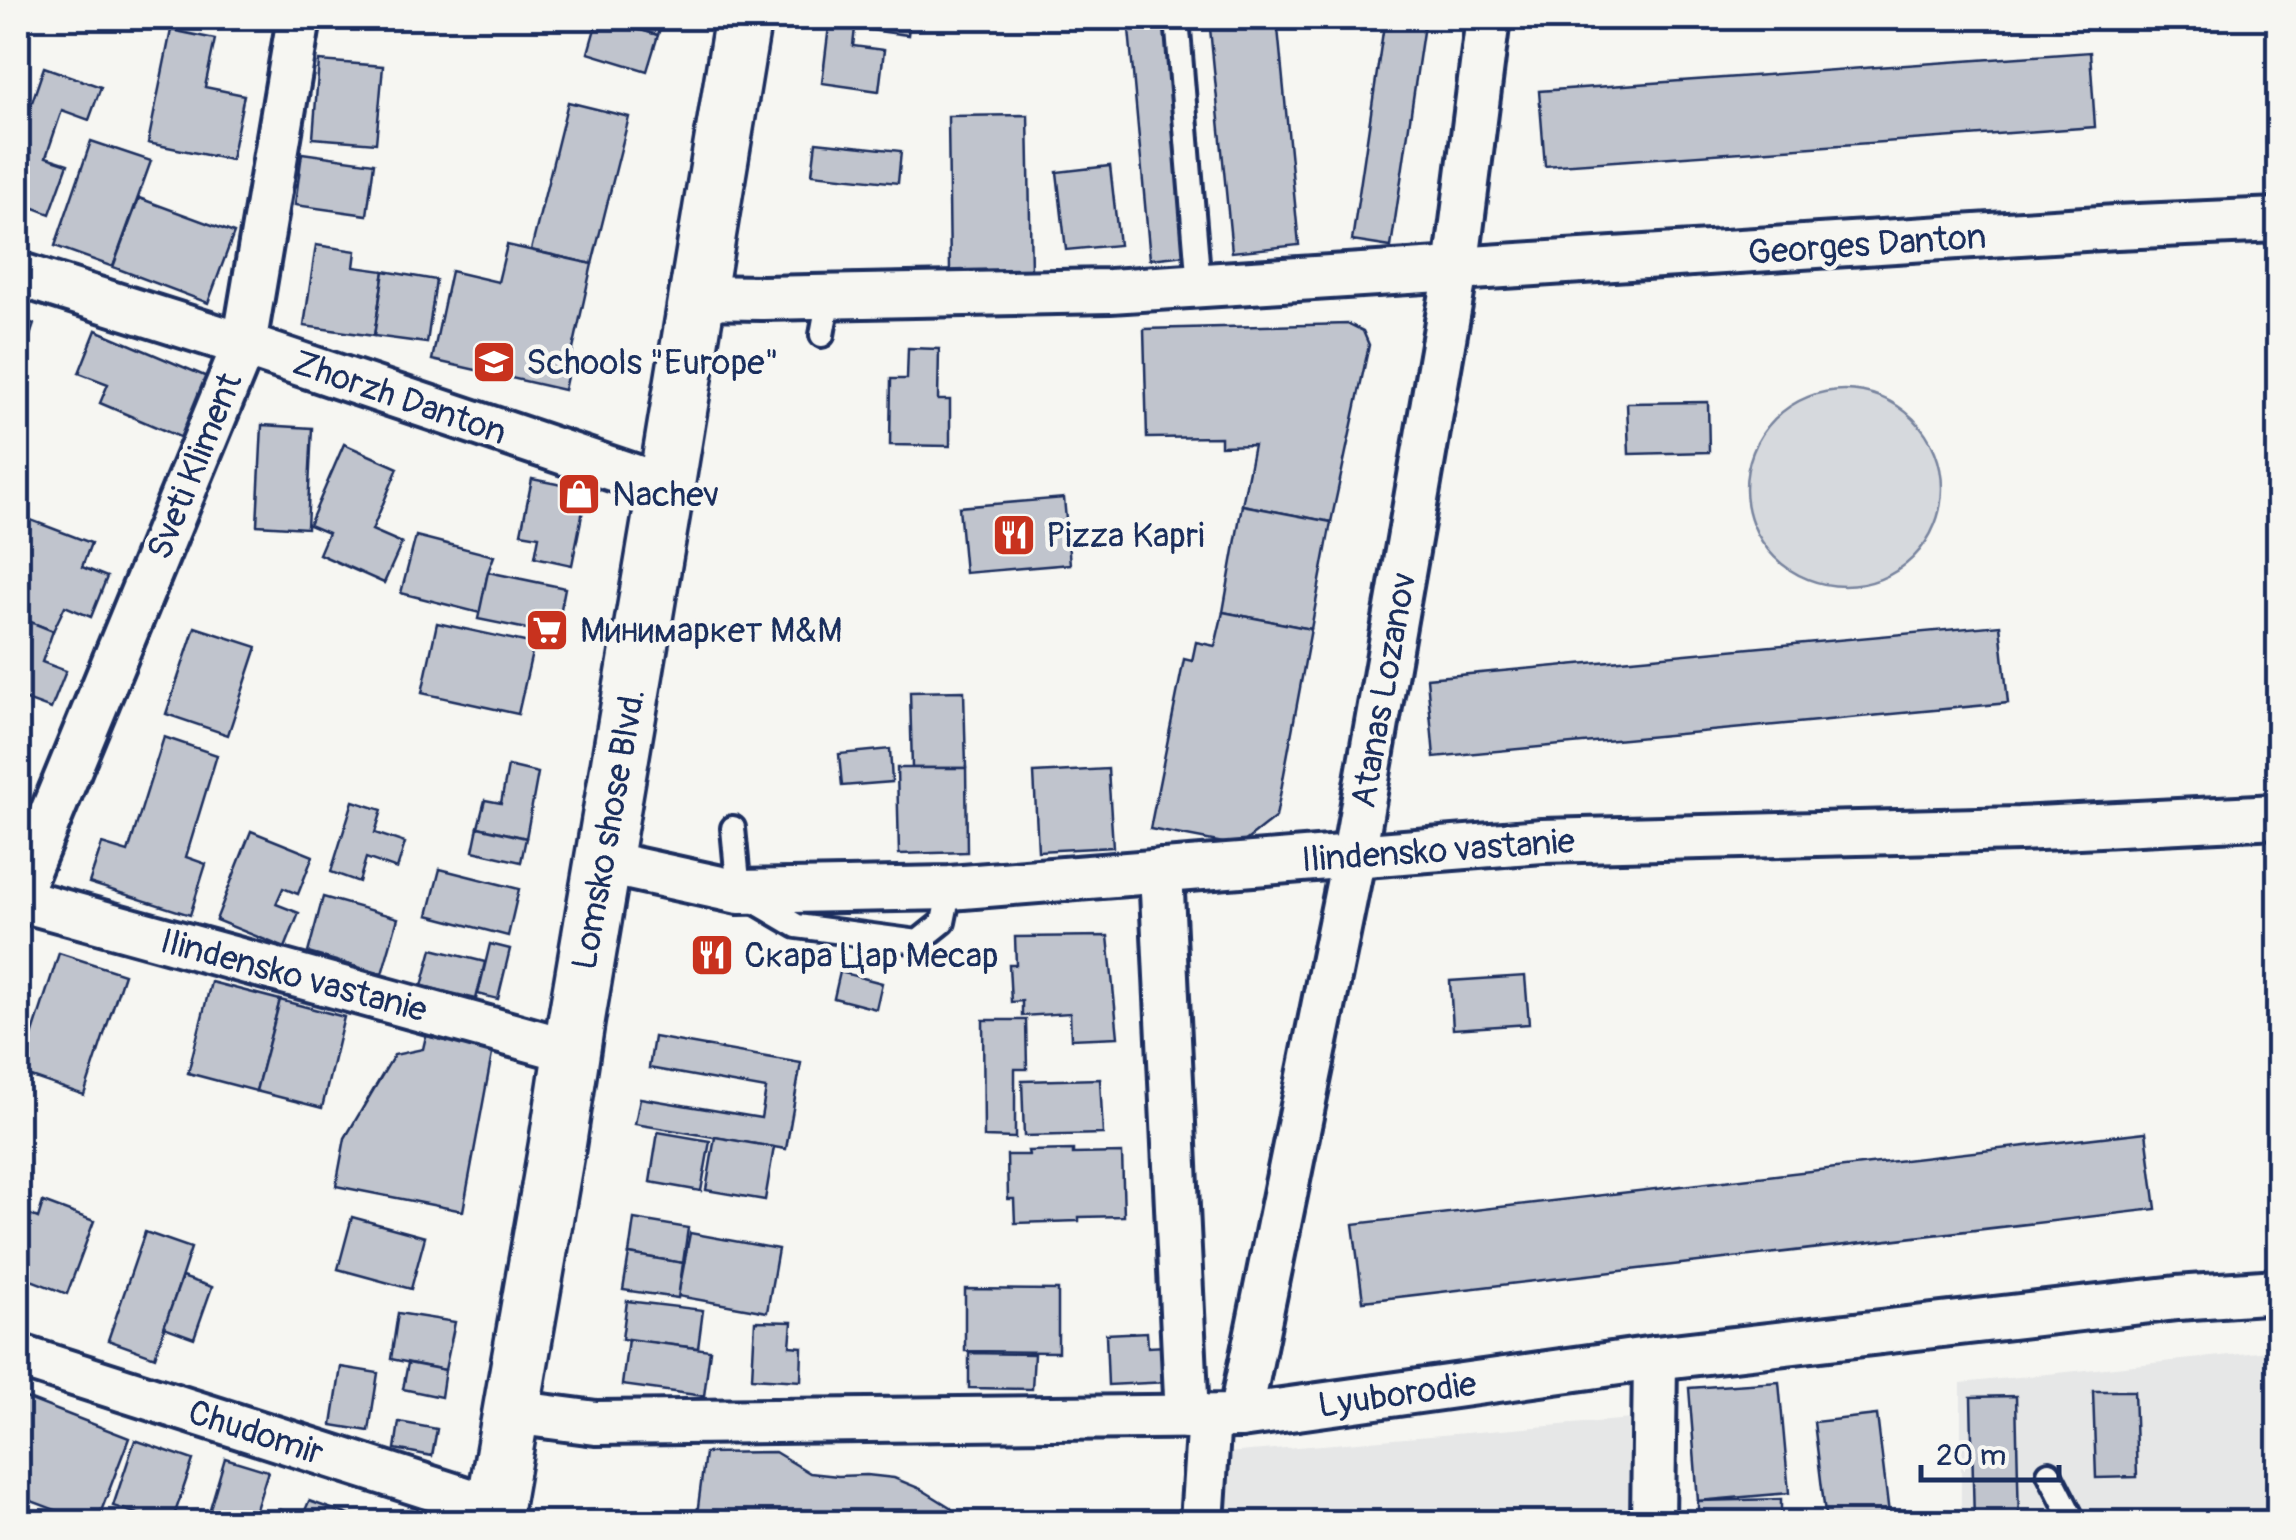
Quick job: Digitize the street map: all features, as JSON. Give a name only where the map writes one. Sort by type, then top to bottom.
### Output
[{"type":"main road","name":"Lomsko shose Blvd.","points":[[493,1515],[742,18]]},
{"type":"street","name":"Sveti Kliment","points":[[18,897],[244,344],[299,18]]},
{"type":"street","name":"Atanas Lozanov","points":[[1212,1417],[1354,855],[1456,270],[1488,18]]},
{"type":"street","name":"Georges Danton","points":[[696,298],[825,316],[1110,291],[2278,220]]},
{"type":"street","name":"Zhorzh Danton","points":[[18,274],[244,344],[666,486]]},
{"type":"street","name":"Ilindensko vastanie","points":[[602,862],[739,892],[950,888],[1542,841],[2036,829],[2278,816]]},
{"type":"street","points":[[1161,871],[1212,1417],[1202,1522]]},
{"type":"street","name":"Ilindensko vastanie","points":[[18,897],[571,1052]]},
{"type":"street","name":"Lyuborodie","points":[[512,1412],[596,1422],[1212,1417],[1655,1358],[2177,1298],[2278,1292]]},
{"type":"street","name":"Chudomir","points":[[18,1356],[493,1515]]},
{"type":"street","points":[[1653,1522],[1655,1358]]},
{"type":"lane","points":[[1177,18],[1199,286]]},
{"type":"lane","points":[[733,828],[739,892]]},
{"type":"lane","points":[[2049,1474],[2074,1522]]},
{"type":"shaded area","points":[[1844,390],[1881,398],[1913,419],[1934,451],[1942,488],[1934,525],[1913,557],[1881,578],[1844,586],[1807,578],[1775,557],[1754,525],[1746,488],[1754,451],[1775,419],[1807,398]]},
{"type":"shaded area","points":[[2278,1350],[2278,1522],[1961,1522],[1961,1383]]},
{"type":"shaded area","points":[[1631,1419],[1630,1522],[1224,1522],[1227,1453]]},
{"type":"building","points":[[598,18],[658,35],[647,71],[588,53]]},
{"type":"building","points":[[601,18],[663,18],[658,35]]},
{"type":"building","points":[[830,18],[910,18],[908,35],[855,28],[853,46],[884,50],[879,91],[822,83]]},
{"type":"building","points":[[1128,18],[1165,18],[1187,255],[1150,259]]},
{"type":"building","points":[[1209,18],[1277,18],[1299,245],[1232,252]]},
{"type":"building","points":[[1385,18],[1425,18],[1391,247],[1352,241]]},
{"type":"building","points":[[171,30],[215,39],[205,87],[244,95],[231,160],[148,143]]},
{"type":"building","points":[[2090,52],[2095,127],[1545,166],[1539,91]]},
{"type":"building","points":[[319,61],[383,66],[376,143],[313,138]]},
{"type":"building","points":[[44,67],[101,87],[89,120],[62,110],[46,157],[68,164],[50,214],[21,203],[32,172],[18,167],[18,143]]},
{"type":"building","points":[[568,102],[629,117],[592,264],[531,250]]},
{"type":"building","points":[[1028,115],[1031,272],[950,272],[948,116]]},
{"type":"building","points":[[91,141],[151,161],[113,267],[55,246]]},
{"type":"building","points":[[816,142],[901,151],[898,183],[812,174]]},
{"type":"building","points":[[302,153],[374,163],[367,215],[295,205]]},
{"type":"building","points":[[1110,166],[1119,245],[1066,250],[1057,172]]},
{"type":"building","points":[[139,198],[234,233],[208,303],[113,267]]},
{"type":"building","points":[[316,245],[356,251],[354,267],[384,271],[374,336],[304,326]]},
{"type":"building","points":[[507,245],[592,264],[564,390],[432,360],[451,271],[498,282]]},
{"type":"building","points":[[384,271],[436,280],[427,343],[374,336]]},
{"type":"building","points":[[18,318],[34,324],[18,372]]},
{"type":"building","points":[[1349,324],[1363,331],[1369,345],[1331,522],[1242,505],[1254,445],[1221,446],[1221,437],[1147,438],[1144,329]]},
{"type":"building","points":[[96,330],[207,377],[182,438],[100,403],[108,384],[79,373]]},
{"type":"building","points":[[908,348],[939,349],[938,400],[950,400],[950,446],[890,445],[891,379],[907,379]]},
{"type":"building","points":[[1708,402],[1709,452],[1629,454],[1627,403]]},
{"type":"building","points":[[262,425],[312,428],[307,528],[257,525]]},
{"type":"building","points":[[344,444],[398,468],[372,530],[402,543],[384,583],[319,554],[328,533],[309,525]]},
{"type":"building","points":[[532,479],[587,490],[572,565],[535,557],[539,536],[521,533]]},
{"type":"building","name":"Pizza Kapri","points":[[1064,498],[1070,564],[965,573],[959,507]]},
{"type":"building","points":[[1242,505],[1331,522],[1311,629],[1223,612]]},
{"type":"building","points":[[28,519],[91,543],[82,567],[107,577],[91,617],[65,606],[53,631],[18,617],[18,546]]},
{"type":"building","points":[[416,536],[494,556],[480,613],[401,593]]},
{"type":"building","points":[[488,572],[565,588],[556,635],[478,619]]},
{"type":"building","points":[[1223,612],[1311,629],[1276,817],[1239,846],[1150,829],[1184,659],[1192,661],[1196,642],[1215,646]]},
{"type":"building","points":[[18,617],[53,631],[42,662],[66,671],[51,709],[24,699],[18,714]]},
{"type":"building","points":[[437,623],[534,644],[518,714],[422,693]]},
{"type":"building","points":[[2000,625],[2008,703],[1434,757],[1427,678]]},
{"type":"building","points":[[195,627],[257,647],[228,735],[166,714]]},
{"type":"building","points":[[964,691],[966,768],[912,768],[910,692]]},
{"type":"building","points":[[164,737],[217,755],[186,857],[206,864],[190,915],[89,883],[102,844],[128,852]]},
{"type":"building","points":[[890,749],[892,782],[842,786],[839,754]]},
{"type":"building","points":[[508,766],[538,773],[526,838],[478,827],[485,800],[501,803]]},
{"type":"building","points":[[897,768],[966,768],[967,852],[899,854]]},
{"type":"building","points":[[1108,769],[1113,847],[1038,851],[1034,773]]},
{"type":"building","points":[[353,801],[382,810],[375,833],[405,843],[397,869],[366,858],[359,882],[331,872]]},
{"type":"building","points":[[478,827],[526,838],[521,862],[473,851]]},
{"type":"building","points":[[251,831],[313,856],[298,894],[283,888],[276,904],[299,913],[285,948],[216,920]]},
{"type":"building","points":[[440,869],[519,889],[508,936],[428,915]]},
{"type":"building","points":[[323,897],[398,918],[382,974],[308,953]]},
{"type":"building","points":[[1108,936],[1118,1037],[1071,1039],[1070,1013],[1022,1016],[1022,1001],[1011,1002],[1009,965],[1016,965],[1015,937]]},
{"type":"building","points":[[490,944],[510,949],[498,999],[478,994]]},
{"type":"building","points":[[432,949],[485,962],[476,999],[422,986]]},
{"type":"building","points":[[59,953],[124,974],[84,1095],[20,1073]]},
{"type":"building","points":[[840,972],[882,983],[876,1009],[834,998]]},
{"type":"building","points":[[1525,976],[1529,1024],[1453,1029],[1450,981]]},
{"type":"building","points":[[211,982],[280,1000],[256,1091],[188,1073]]},
{"type":"building","points":[[280,1000],[344,1017],[322,1108],[256,1091]]},
{"type":"building","points":[[983,1020],[1026,1020],[1027,1069],[1015,1069],[1015,1138],[984,1137]]},
{"type":"building","points":[[426,1036],[493,1049],[463,1211],[336,1186],[345,1138],[394,1055],[423,1049]]},
{"type":"building","points":[[654,1037],[801,1063],[786,1149],[635,1124],[640,1098],[761,1118],[766,1089],[649,1068]]},
{"type":"building","points":[[1100,1079],[1103,1134],[1024,1136],[1022,1081]]},
{"type":"building","points":[[658,1132],[710,1141],[701,1191],[650,1182]]},
{"type":"building","points":[[2146,1132],[2156,1209],[1363,1301],[1353,1224]]},
{"type":"building","points":[[715,1137],[774,1147],[765,1200],[706,1190]]},
{"type":"building","points":[[1073,1150],[1073,1154],[1122,1153],[1124,1216],[1015,1223],[1014,1199],[1008,1199],[1007,1155]]},
{"type":"building","points":[[43,1202],[94,1221],[67,1294],[18,1275],[18,1210],[38,1218]]},
{"type":"building","points":[[352,1217],[425,1237],[411,1289],[338,1269]]},
{"type":"building","points":[[634,1219],[688,1228],[683,1263],[629,1254]]},
{"type":"building","points":[[145,1232],[191,1248],[155,1357],[108,1340]]},
{"type":"building","points":[[690,1233],[778,1249],[767,1312],[678,1296]]},
{"type":"building","points":[[629,1254],[683,1263],[678,1298],[623,1290]]},
{"type":"building","points":[[182,1277],[212,1287],[194,1338],[164,1327]]},
{"type":"building","points":[[965,1289],[1058,1290],[1058,1352],[965,1351]]},
{"type":"building","points":[[627,1301],[703,1310],[698,1348],[622,1339]]},
{"type":"building","points":[[398,1313],[455,1322],[445,1370],[391,1359]]},
{"type":"building","points":[[755,1321],[792,1322],[790,1346],[802,1347],[801,1381],[752,1378]]},
{"type":"building","points":[[1147,1332],[1148,1347],[1166,1346],[1168,1382],[1108,1385],[1106,1334]]},
{"type":"building","points":[[628,1339],[710,1350],[704,1396],[622,1385]]},
{"type":"building","points":[[969,1353],[1034,1354],[1032,1389],[969,1388]]},
{"type":"building","points":[[408,1363],[445,1370],[441,1397],[403,1389]]},
{"type":"building","points":[[341,1367],[378,1373],[369,1431],[332,1425]]},
{"type":"building","points":[[1779,1382],[1789,1493],[1698,1501],[1689,1388]]},
{"type":"building","points":[[2093,1391],[2134,1391],[2137,1477],[2096,1478]]},
{"type":"building","points":[[18,1395],[129,1438],[97,1522],[87,1522],[18,1496]]},
{"type":"building","points":[[2016,1396],[2019,1522],[1974,1522],[1971,1397]]},
{"type":"building","points":[[1877,1415],[1890,1522],[1826,1522],[1814,1422]]},
{"type":"building","points":[[399,1422],[437,1429],[432,1456],[395,1449]]},
{"type":"building","points":[[135,1440],[193,1460],[172,1522],[113,1506]]},
{"type":"building","points":[[775,1452],[810,1473],[894,1478],[950,1507],[962,1522],[696,1522],[705,1453]]},
{"type":"building","points":[[225,1458],[268,1471],[252,1522],[206,1522]]},
{"type":"building","points":[[1781,1499],[1781,1522],[1698,1522],[1698,1501]]},
{"type":"building","points":[[309,1501],[369,1522],[278,1522],[281,1510],[302,1518]]},
{"type":"place","name":"Schools \"Europe\"","points":[[494,362]]},
{"type":"place","name":"Nachev","points":[[579,494]]},
{"type":"place","name":"Pizza Kapri","points":[[1014,535]]},
{"type":"place","name":"Минимаркет М&М","points":[[547,630]]},
{"type":"place","name":"Скара Цар Месар","points":[[712,955]]}]
